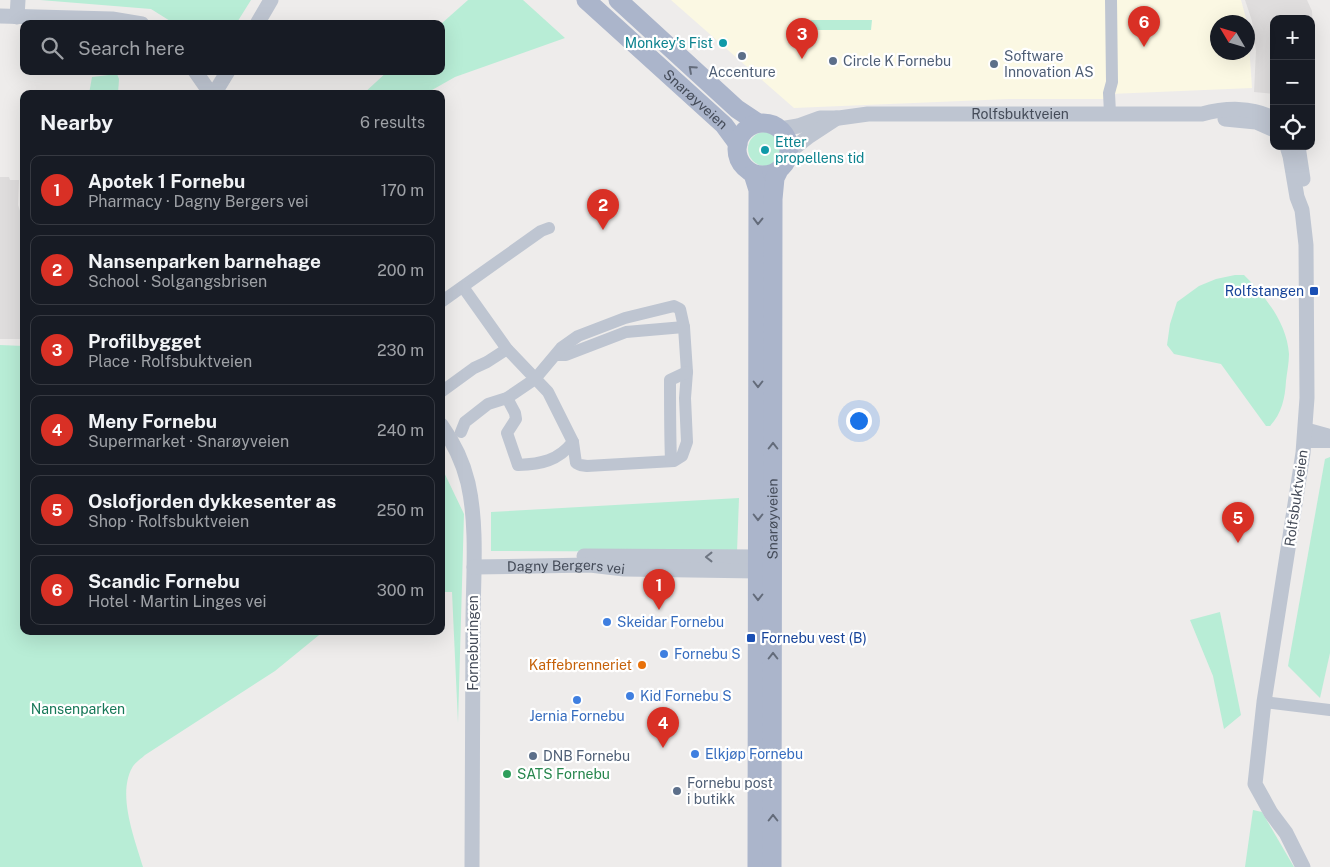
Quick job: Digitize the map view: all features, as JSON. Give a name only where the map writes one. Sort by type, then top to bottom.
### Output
[{"type":"main road","name":"Snarøyveien","points":[[586,0],[724,125],[738,144]]},
{"type":"main road","name":"Snarøyveien","points":[[620,2],[737,109],[758,123]]},
{"type":"main road","points":[[758,123],[770,124],[780,129],[788,139],[790,151],[785,165],[778,172],[766,176],[753,174],[745,168],[739,159],[738,144],[743,133],[752,125],[758,123]]},
{"type":"main road","name":"Snarøyveien","points":[[757,867],[772,199],[775,178],[778,172]]},
{"type":"main road","name":"Snarøyveien","points":[[753,174],[758,190],[763,561],[772,867]]},
{"type":"street","points":[[18,0],[18,17]]},
{"type":"street","points":[[259,20],[271,0]]},
{"type":"street","points":[[1110,113],[1112,0]]},
{"type":"street","points":[[0,16],[118,20]]},
{"type":"street","points":[[198,75],[209,90]]},
{"type":"street","points":[[215,90],[225,75]]},
{"type":"street","name":"Rolfsbuktveien","points":[[780,129],[798,126],[820,118],[887,113],[1202,114],[1214,111],[1255,110],[1270,116]]},
{"type":"street","name":"Rolfsbuktveien","points":[[1202,114],[1214,118],[1256,122],[1270,128]]},
{"type":"street","name":"Rolfsbuktveien","points":[[790,151],[808,137],[839,118]]},
{"type":"street","name":"Rolfsbuktveien","points":[[1288,150],[1297,197],[1302,210]]},
{"type":"street","name":"Rolfsbuktveien","points":[[1299,150],[1304,195],[1302,210],[1307,278],[1308,370],[1305,435],[1264,702],[1255,784],[1271,813],[1286,833],[1303,867]]},
{"type":"street","points":[[445,299],[541,231],[549,228]]},
{"type":"street","points":[[461,432],[465,422],[488,404],[507,398],[535,380],[561,348],[586,333],[625,318],[665,307],[674,306],[680,309],[684,328],[687,372],[670,380],[671,461],[643,464],[580,465],[576,463],[572,442],[548,392],[535,380],[507,349],[463,287]]},
{"type":"street","points":[[556,355],[566,355],[626,332],[684,328]]},
{"type":"street","points":[[445,389],[474,368],[507,349]]},
{"type":"street","points":[[507,398],[516,419],[508,433],[518,465],[535,464],[561,455],[572,442]]},
{"type":"street","name":"Forneburingen","points":[[445,431],[463,464],[472,509],[472,867]]},
{"type":"street","points":[[1305,435],[1330,435]]},
{"type":"street","points":[[1305,435],[1330,442]]},
{"type":"street","name":"Dagny Bergers vei","points":[[473,561],[763,561]]},
{"type":"street","points":[[1264,702],[1330,710]]},
{"type":"shaded area","points":[[671,0],[1241,0],[1245,15],[1210,15],[1210,60],[1250,60],[1252,88],[1110,94],[1110,99],[1009,99],[794,108]]},
{"type":"shaded area","points":[[1245,0],[1307,0],[1312,11],[1312,15],[1270,15],[1270,94],[1254,92],[1255,15],[1250,15]]},
{"type":"shaded area","points":[[0,177],[9,177],[10,180],[19,180],[20,339],[0,339]]},
{"type":"green space","points":[[40,0],[251,0],[238,20],[169,20],[151,9]]},
{"type":"green space","points":[[468,0],[523,0],[565,38],[455,77],[432,90],[367,90],[384,75],[445,75],[445,20]]},
{"type":"green space","points":[[811,20],[872,20],[871,30],[811,30]]},
{"type":"green space","points":[[117,75],[118,90],[90,90],[92,77]]},
{"type":"green space","points":[[765,132],[777,137],[782,149],[777,161],[765,166],[753,161],[748,149],[753,137]]},
{"type":"green space","points":[[1244,275],[1267,301],[1279,321],[1287,343],[1289,357],[1284,399],[1280,411],[1270,426],[1266,426],[1221,364],[1174,354],[1167,345],[1170,324],[1177,302],[1199,286],[1216,279]]},
{"type":"green space","name":"Nansenparken","points":[[0,345],[20,346],[20,635],[319,635],[275,671],[145,755],[133,766],[126,791],[127,804],[132,831],[143,867],[0,867]]},
{"type":"green space","points":[[1330,457],[1330,653],[1320,698],[1288,666],[1325,459]]},
{"type":"green space","points":[[445,474],[464,514],[458,723],[452,592],[445,592]]},
{"type":"green space","points":[[739,498],[737,552],[491,551],[491,512]]},
{"type":"green space","points":[[1220,612],[1241,715],[1224,729],[1213,676],[1190,620]]},
{"type":"green space","points":[[1253,810],[1262,812],[1294,867],[1245,867]]},
{"type":"place","name":"Monkey’s Fist","points":[[723,43]]},
{"type":"place","name":"Scandic Fornebu","points":[[1144,47]]},
{"type":"place","name":"Accenture","points":[[742,56]]},
{"type":"place","name":"Profilbygget","points":[[802,59]]},
{"type":"place","name":"Circle K Fornebu","points":[[833,61]]},
{"type":"place","name":"Software Innovation AS","points":[[994,64]]},
{"type":"place","name":"Etter propellens tid","points":[[765,150]]},
{"type":"place","name":"Nansenparken barnehage","points":[[603,230]]},
{"type":"place","name":"Rolfstangen","points":[[1314,291]]},
{"type":"place","name":"Oslofjorden dykkesenter as","points":[[1238,543]]},
{"type":"place","name":"Apotek 1 Fornebu","points":[[659,610]]},
{"type":"place","name":"Skeidar Fornebu","points":[[607,622]]},
{"type":"place","name":"Fornebu vest (B)","points":[[751,638]]},
{"type":"place","name":"Fornebu S","points":[[664,654]]},
{"type":"place","name":"Kaffebrenneriet","points":[[642,665]]},
{"type":"place","name":"Kid Fornebu S","points":[[630,696]]},
{"type":"place","name":"Jernia Fornebu","points":[[577,700]]},
{"type":"place","name":"Meny Fornebu","points":[[663,748]]},
{"type":"place","name":"Elkjøp Fornebu","points":[[695,754]]},
{"type":"place","name":"DNB Fornebu","points":[[533,756]]},
{"type":"place","name":"SATS Fornebu","points":[[507,774]]},
{"type":"place","name":"Fornebu post i butikk","points":[[677,791]]}]
